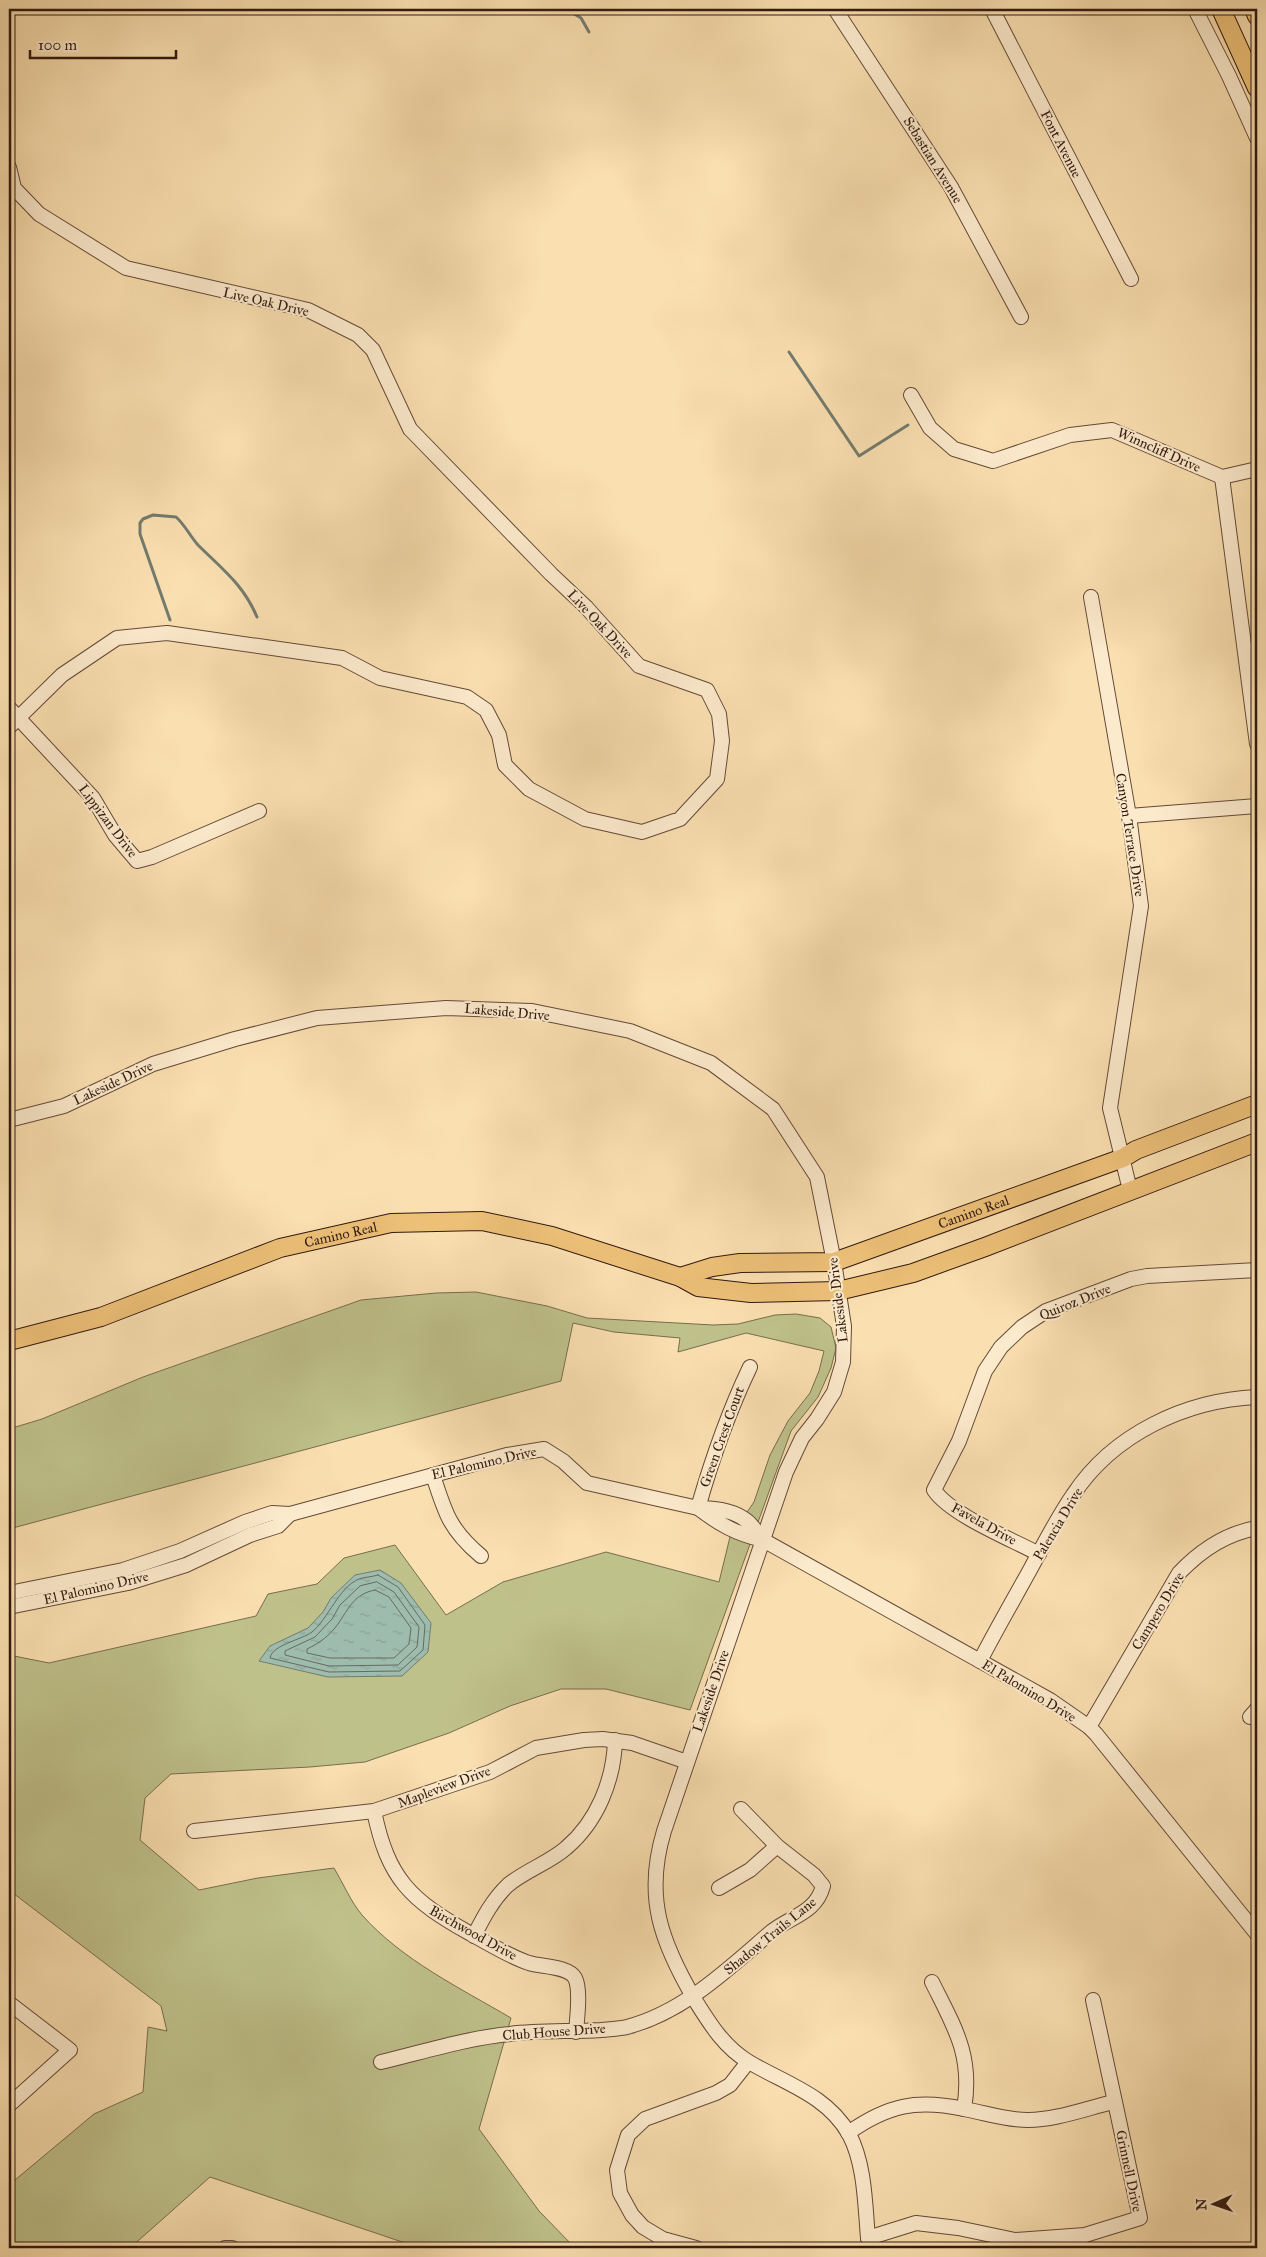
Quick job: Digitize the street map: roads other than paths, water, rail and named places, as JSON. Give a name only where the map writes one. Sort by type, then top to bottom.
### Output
[{"type":"main road","points":[[1221,9],[1257,88]]},
{"type":"main road","points":[[1254,9],[1257,16]]},
{"type":"main road","name":"Camino Real","points":[[680,1277],[712,1267],[740,1263],[834,1262],[1123,1158],[1136,1150],[1257,1104]]},
{"type":"main road","name":"Camino Real","points":[[9,1341],[102,1317],[280,1248],[391,1223],[482,1221],[552,1236],[680,1277],[698,1287],[751,1292],[838,1291],[913,1272],[985,1247],[1130,1190],[1163,1180],[1257,1142]]},
{"type":"street","name":"Sebastian Avenue","points":[[835,9],[951,187],[1021,317]]},
{"type":"street","name":"Font Avenue","points":[[992,9],[1131,279]]},
{"type":"street","points":[[1195,9],[1230,76],[1257,138]]},
{"type":"street","name":"Live Oak Drive","points":[[9,167],[14,188],[39,214],[126,268],[308,310],[358,334],[374,350],[410,429],[551,574],[586,606],[639,666],[707,690],[719,714],[722,741],[717,779],[680,819],[642,832],[585,819],[529,789],[505,764],[499,735],[486,710],[466,697],[380,678],[342,658],[167,633],[117,638],[13,712],[9,727]]},
{"type":"street","name":"Winncliff Drive","points":[[911,395],[930,428],[954,449],[993,461],[1070,435],[1112,430],[1222,478]]},
{"type":"street","points":[[1257,469],[1222,478],[1257,744]]},
{"type":"street","name":"Canyon Terrace Drive","points":[[1091,598],[1129,816],[1142,906],[1110,1108],[1130,1190]]},
{"type":"street","name":"Lippizan Drive","points":[[13,712],[93,798],[115,834],[137,861],[152,857],[259,811]]},
{"type":"street","points":[[1129,816],[1257,806]]},
{"type":"street","name":"Lakeside Drive","points":[[9,1120],[64,1106],[153,1064],[235,1039],[317,1018],[446,1008],[532,1011],[630,1031],[711,1063],[773,1109],[817,1177],[834,1262],[844,1326],[844,1362],[834,1392],[794,1452],[660,1842],[655,1894],[665,1943],[693,1996],[724,2043],[748,2062],[818,2100],[848,2133],[858,2156],[870,2243]]},
{"type":"street","name":"Quiroz Drive","points":[[934,1490],[959,1441],[985,1371],[1001,1347],[1022,1326],[1046,1311],[1131,1279],[1147,1276],[1257,1270]]},
{"type":"street","name":"Green Crest Court","points":[[698,1508],[727,1416],[750,1367]]},
{"type":"street","name":"Palencia Drive","points":[[980,1662],[1073,1494],[1097,1466],[1124,1442],[1164,1418],[1230,1398],[1257,1397]]},
{"type":"street","name":"El Palomino Drive","points":[[9,1593],[124,1570],[180,1551],[245,1522],[272,1514],[290,1514],[507,1455],[544,1449],[563,1462],[587,1483],[698,1508],[717,1508],[725,1518],[748,1521],[763,1540],[1050,1700],[1089,1727],[1257,1934]]},
{"type":"street","points":[[433,1475],[446,1515],[461,1539],[481,1556]]},
{"type":"street","name":"Favela Drive","points":[[934,1490],[941,1500],[955,1510],[1039,1554]]},
{"type":"street","name":"El Palomino Drive","points":[[9,1607],[128,1583],[186,1565],[250,1535],[278,1526],[290,1514]]},
{"type":"street","name":"Campero Drive","points":[[1089,1727],[1179,1573],[1192,1559],[1208,1548],[1232,1535],[1257,1528]]},
{"type":"street","name":"Mapleview Drive","points":[[194,1831],[374,1810],[490,1772],[536,1748],[584,1740],[615,1740],[632,1743],[687,1762]]},
{"type":"street","points":[[474,1936],[491,1905],[508,1886],[566,1849],[589,1822],[600,1804],[606,1788],[615,1740]]},
{"type":"street","name":"Shadow Trails Lane","points":[[693,1996],[732,1968],[773,1931],[816,1904],[823,1886],[814,1875],[777,1846],[741,1809]]},
{"type":"street","name":"Birchwood Drive","points":[[374,1810],[384,1853],[394,1873],[422,1904],[474,1936],[529,1963],[569,1972],[576,1979],[576,2032]]},
{"type":"street","points":[[719,1888],[750,1870],[777,1846]]},
{"type":"street","points":[[932,1982],[961,2044],[967,2069],[964,2109]]},
{"type":"street","name":"Club House Drive","points":[[381,2062],[450,2045],[510,2034],[576,2032],[626,2027],[659,2014],[693,1996]]},
{"type":"street","name":"Grinnell Drive","points":[[870,2243],[916,2223],[958,2228],[1015,2240],[1084,2235],[1140,2218],[1093,2000]]},
{"type":"street","points":[[9,2003],[70,2050],[9,2105]]},
{"type":"street","points":[[696,2248],[663,2239],[643,2228],[632,2215],[620,2193],[617,2170],[628,2135],[646,2119],[716,2093],[730,2084],[748,2062]]},
{"type":"street","points":[[848,2133],[872,2116],[901,2106],[925,2104],[964,2109],[1010,2119],[1031,2120],[1114,2102]]},
{"type":"street","points":[[226,2248],[232,2248]]},
{"type":"water","points":[[380,1570],[401,1583],[431,1623],[428,1652],[402,1676],[328,1677],[259,1661],[270,1646],[308,1628],[323,1612],[331,1598],[355,1575]]},
{"type":"waterway","points":[[566,9],[581,18],[589,32]]},
{"type":"waterway","points":[[789,352],[859,456],[908,425]]},
{"type":"waterway","points":[[170,620],[140,534],[140,523],[143,519],[153,515],[176,517],[198,545],[239,586],[257,617]]}]
